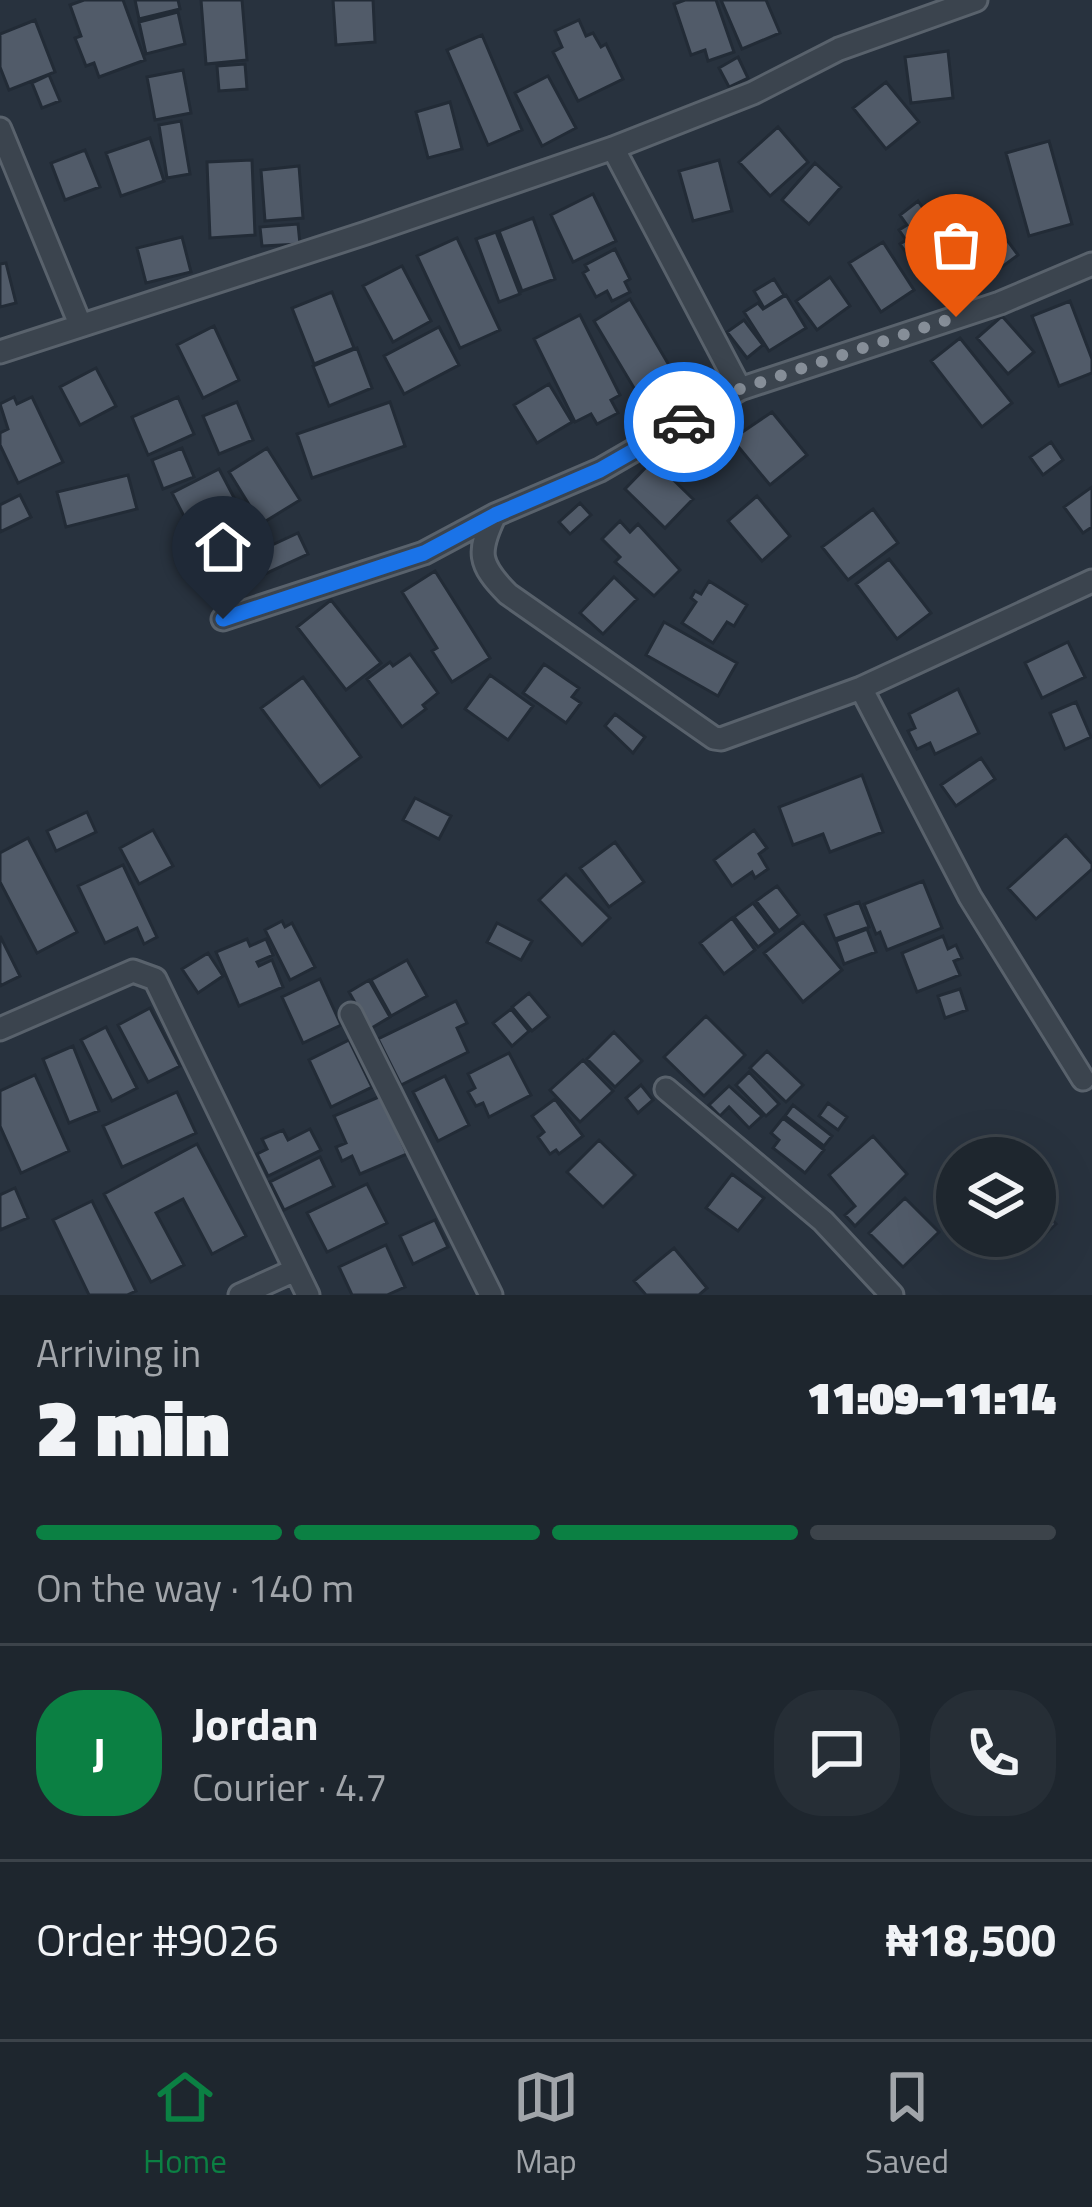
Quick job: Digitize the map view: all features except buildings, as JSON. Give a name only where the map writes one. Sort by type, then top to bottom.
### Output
[{"type":"street","points":[[0,352],[613,148],[753,93],[839,49],[976,0]]},
{"type":"street","points":[[0,129],[80,324]]},
{"type":"street","points":[[613,148],[740,389]]},
{"type":"street","points":[[223,619],[424,553],[495,515],[600,470],[740,389],[1000,303],[1092,264]]},
{"type":"street","points":[[495,515],[480,546],[496,582],[714,738],[728,738],[861,688],[1092,581]]},
{"type":"street","points":[[861,688],[970,897],[1083,1079]]},
{"type":"street","points":[[0,1029],[134,971],[155,979],[308,1295]]},
{"type":"street","points":[[351,1014],[490,1295]]},
{"type":"street","points":[[666,1090],[823,1221],[892,1295]]},
{"type":"street","points":[[240,1295],[295,1270]]},
{"type":"way so far","points":[[684,422],[740,389],[956,317]]},
{"type":"route","points":[[223,619],[424,553],[495,515],[600,470],[684,422]]}]
